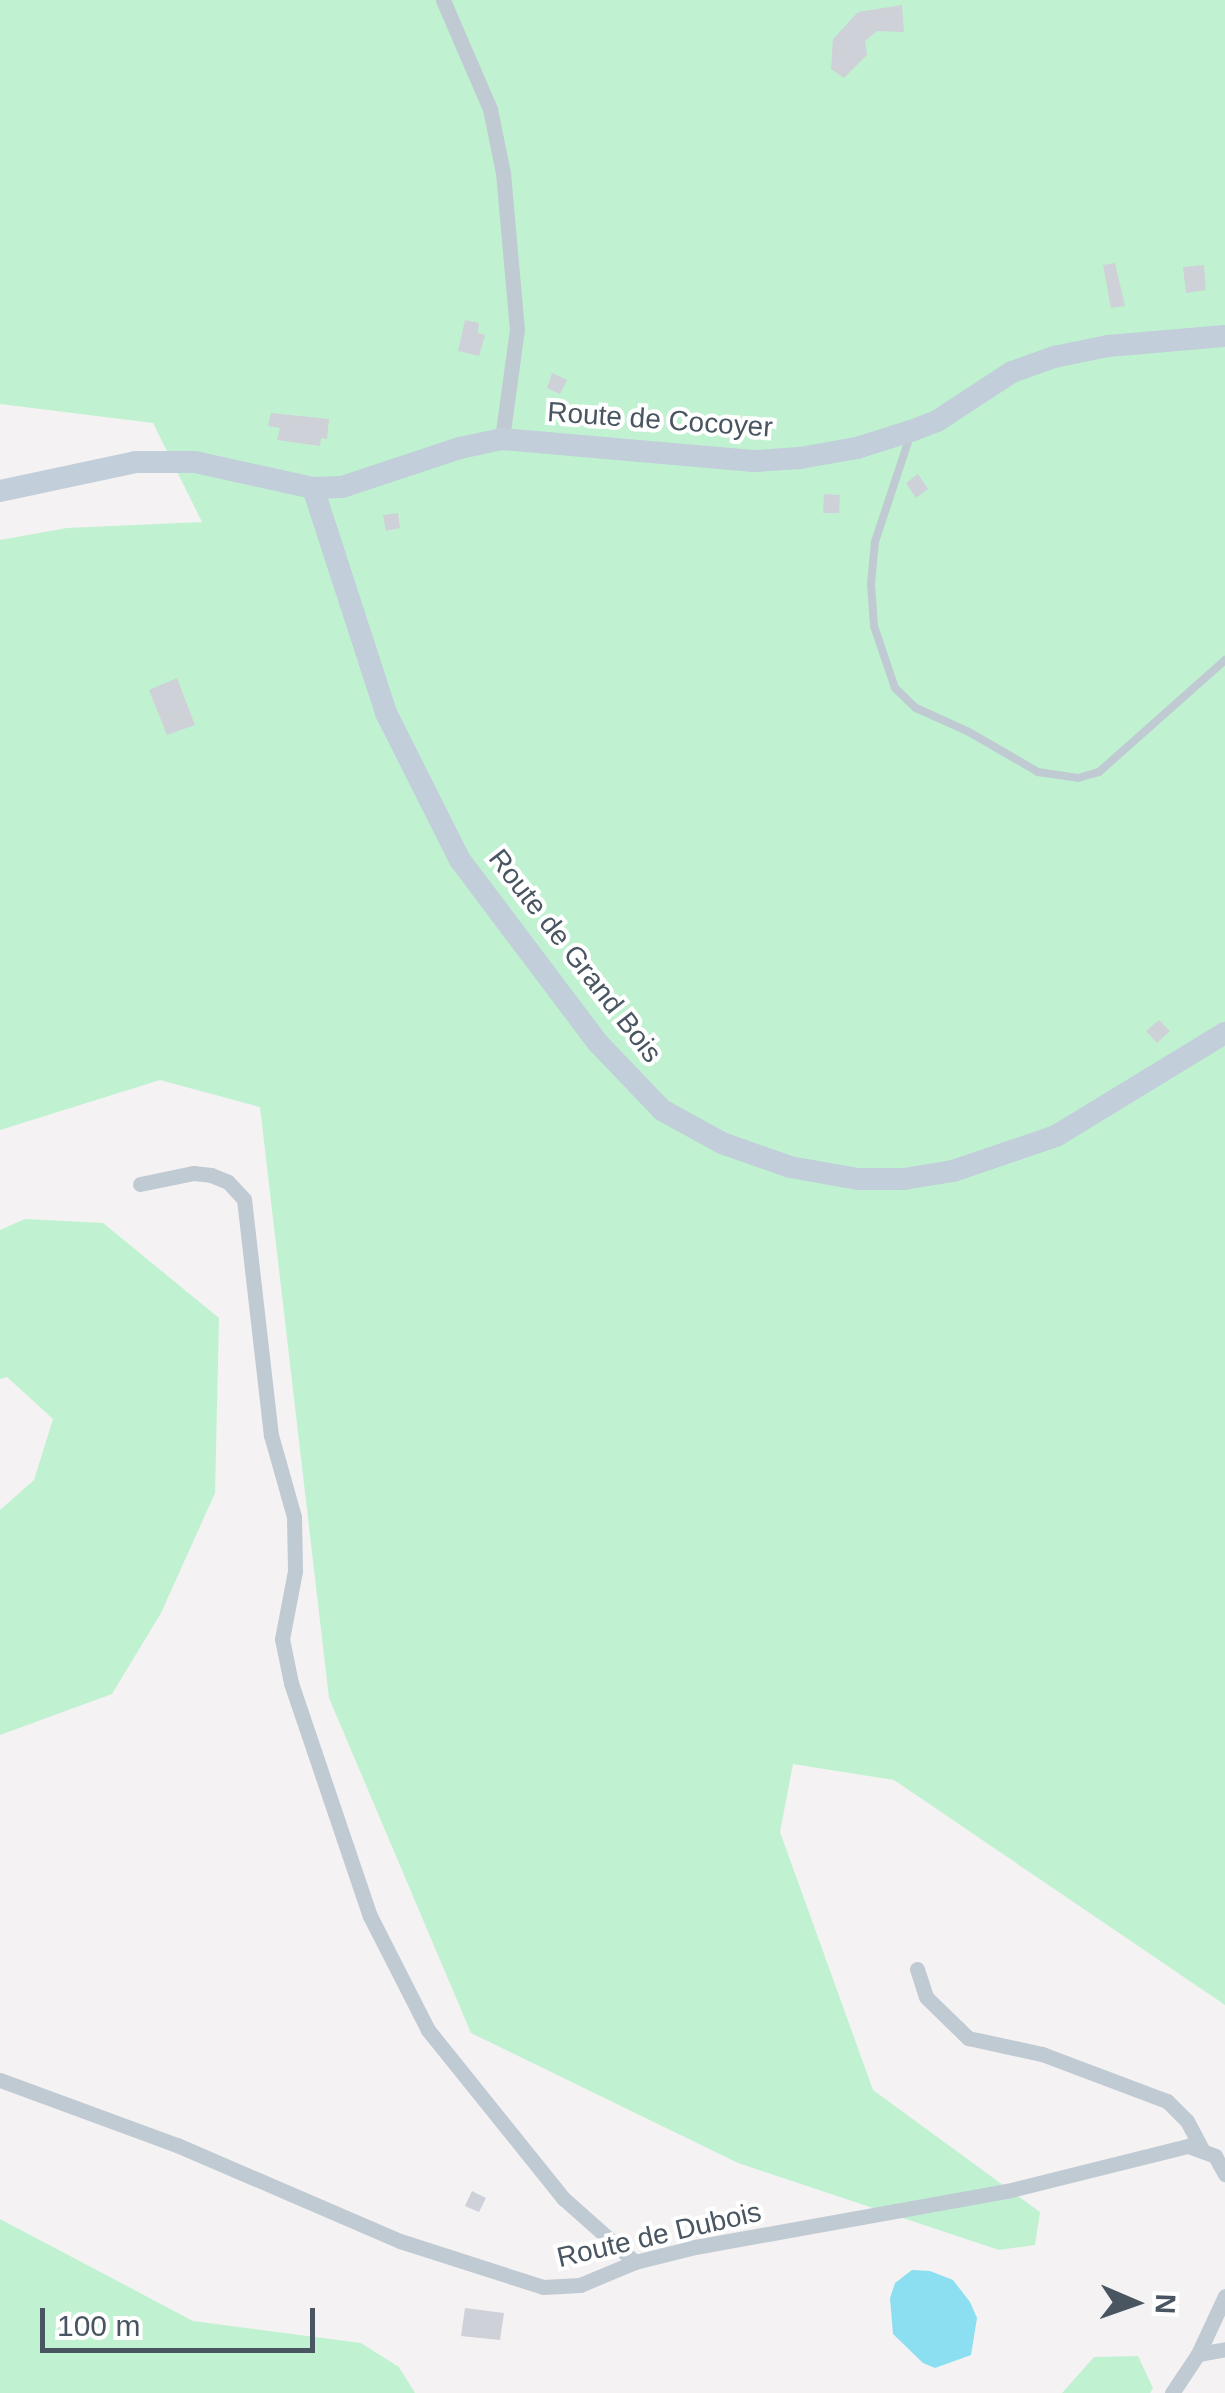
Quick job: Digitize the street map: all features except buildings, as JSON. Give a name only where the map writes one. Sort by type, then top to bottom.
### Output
[{"type":"main road","name":"Route de Cocoyer","points":[[313,488],[376,478],[460,448],[502,440],[756,461],[856,448],[911,432],[1012,372],[1054,357],[1108,346],[1225,336]]},
{"type":"main road","points":[[0,491],[136,462],[195,462],[313,488]]},
{"type":"main road","name":"Route de Grand Bois","points":[[313,488],[386,713],[460,860],[598,1042],[662,1110],[722,1144],[790,1167],[858,1179],[952,1172],[1056,1136],[1225,1034]]},
{"type":"street","points":[[443,0],[490,109],[503,173],[517,329],[502,440]]},
{"type":"street","points":[[140,1184],[194,1172],[228,1182],[244,1199],[271,1435],[294,1517],[295,1572],[282,1639],[291,1683],[370,1916],[428,2030],[562,2198],[635,2262]]},
{"type":"street","points":[[917,1969],[926,1998],[968,2038],[1042,2054],[1167,2101],[1187,2121],[1202,2148],[1214,2156],[1225,2174]]},
{"type":"street","name":"Route de Dubois","points":[[0,2080],[177,2146],[400,2241],[543,2287],[580,2285],[635,2262],[695,2247],[1006,2191],[1145,2154],[1188,2146],[1202,2148]]},
{"type":"street","points":[[1172,2393],[1198,2354],[1225,2296]]},
{"type":"street","points":[[1198,2354],[1225,2350]]},
{"type":"lane","points":[[911,432],[874,542],[871,584],[874,626],[895,688],[916,708],[969,732],[1038,772],[1078,778],[1099,772],[1225,660]]},
{"type":"green space","points":[[0,0],[1225,0],[1225,2005],[894,1780],[793,1764],[780,1832],[873,2090],[1040,2212],[1035,2245],[999,2250],[738,2163],[471,2033],[329,1698],[260,1107],[160,1080],[0,1130],[0,540],[67,528],[202,522],[153,423],[0,404]]},
{"type":"green space","points":[[25,1219],[103,1223],[219,1318],[215,1493],[161,1613],[112,1694],[0,1735],[0,1510],[34,1480],[53,1419],[7,1377],[0,1379],[0,1230]]},
{"type":"green space","points":[[0,2219],[193,2321],[361,2343],[399,2367],[415,2393],[0,2393]]},
{"type":"green space","points":[[1138,2356],[1153,2388],[1150,2393],[1062,2393],[1094,2357]]},
{"type":"water","points":[[912,2270],[930,2271],[953,2280],[970,2302],[977,2318],[971,2355],[935,2368],[923,2363],[893,2334],[890,2298],[895,2283]]}]
